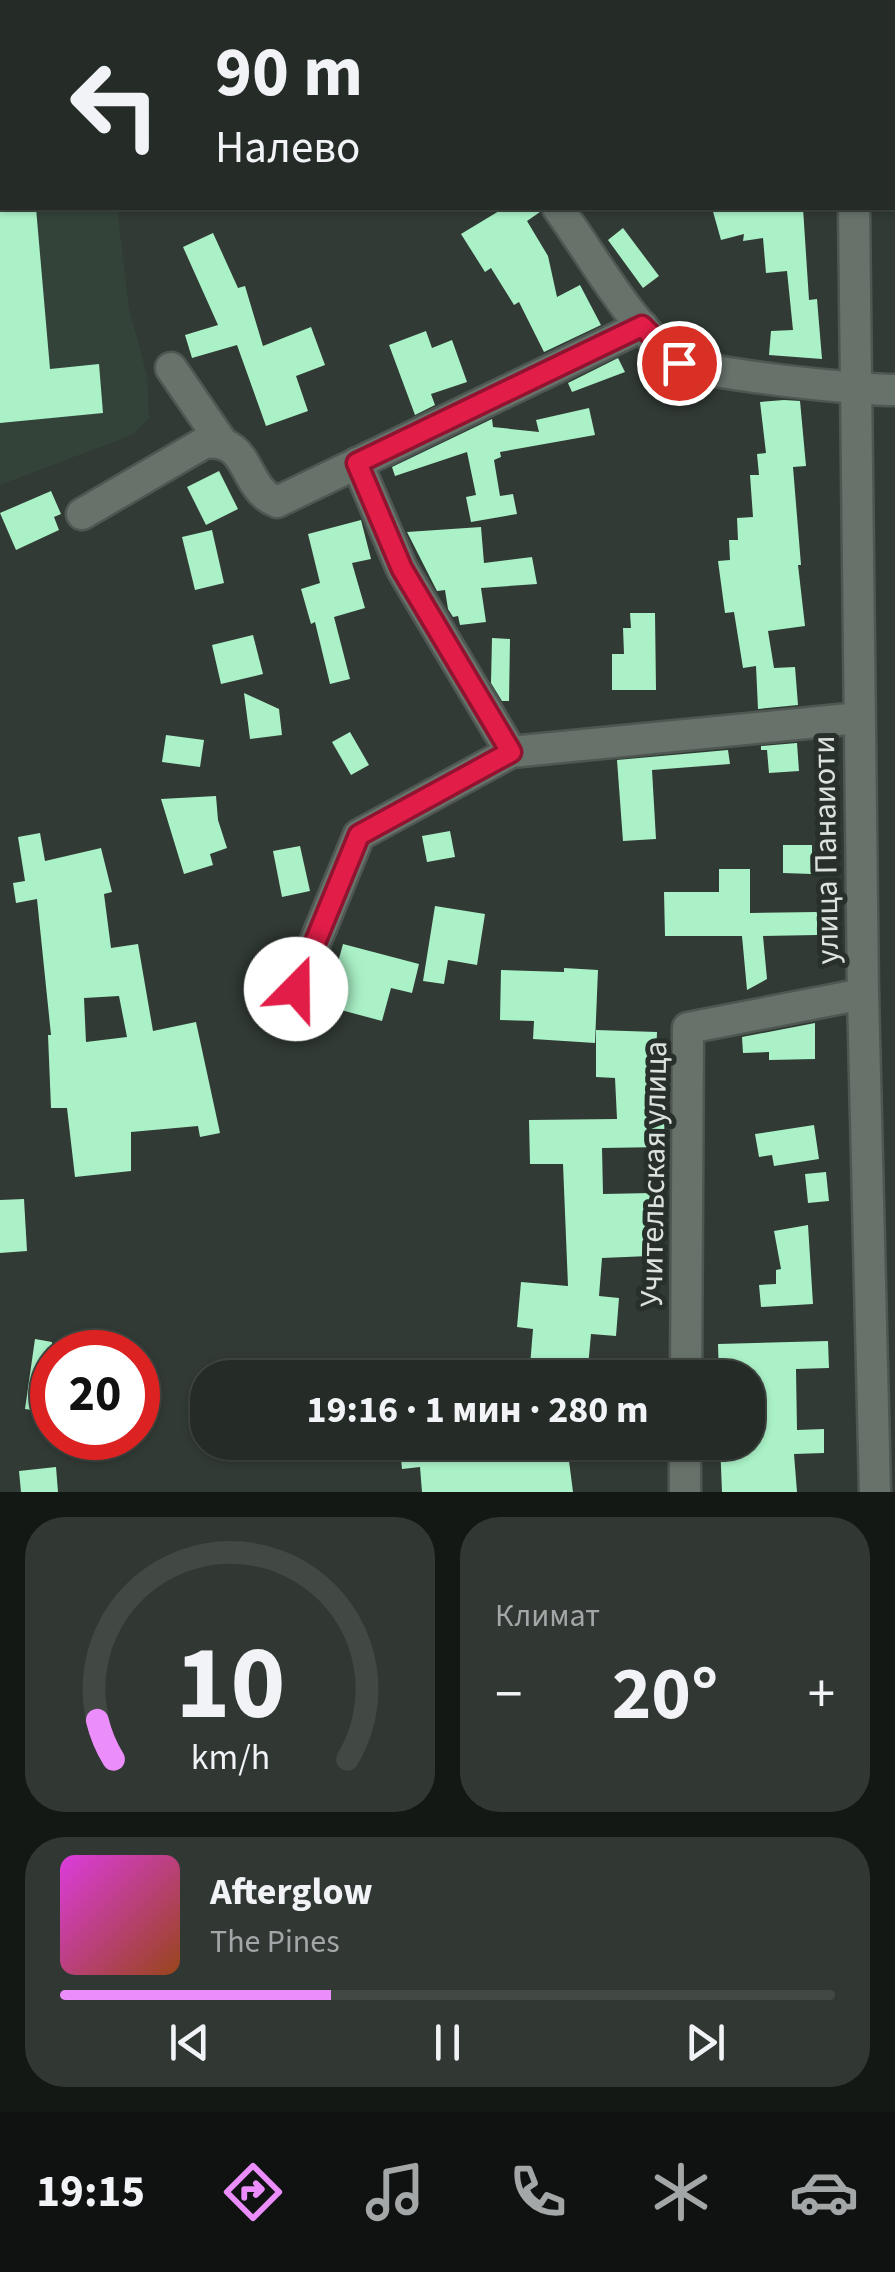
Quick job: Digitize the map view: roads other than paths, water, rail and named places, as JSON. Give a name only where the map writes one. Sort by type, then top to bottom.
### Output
[{"type":"street","points":[[559,210],[642,326],[679,363],[858,391],[895,390]]},
{"type":"street","name":"улица Панаиоти","points":[[854,210],[863,994],[882,1198],[874,1492]]},
{"type":"street","points":[[171,368],[221,441],[236,450],[264,497],[277,502],[642,326]]},
{"type":"street","points":[[82,514],[204,443],[221,441]]},
{"type":"street","points":[[357,463],[402,569],[511,752]]},
{"type":"street","points":[[296,989],[359,835],[511,752],[859,718]]},
{"type":"street","name":"Учительская улица","points":[[686,1360],[688,1028],[863,994]]},
{"type":"street","points":[[685,1460],[685,1492]]}]
